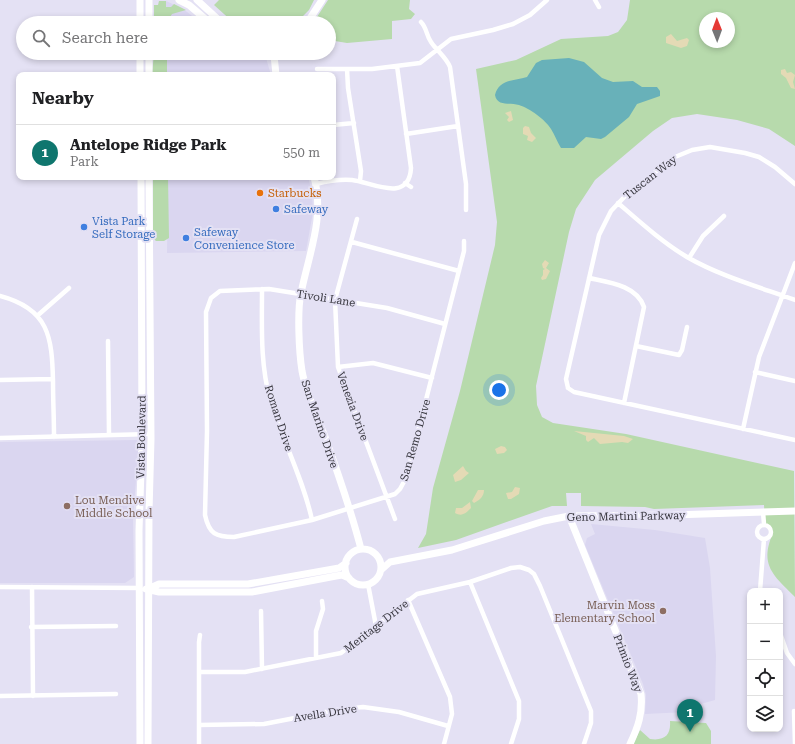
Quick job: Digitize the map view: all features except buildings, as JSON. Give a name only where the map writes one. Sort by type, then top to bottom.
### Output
[{"type":"street","points":[[140,0],[140,16]]},
{"type":"street","points":[[149,0],[149,16]]},
{"type":"street","points":[[179,0],[189,5],[202,16]]},
{"type":"street","points":[[197,0],[214,16]]},
{"type":"street","points":[[312,16],[322,0]]},
{"type":"street","points":[[317,69],[372,70],[422,62],[453,37],[493,30],[517,22],[530,15],[547,0]]},
{"type":"street","points":[[595,0],[599,7]]},
{"type":"street","points":[[421,22],[426,28],[429,40],[450,67],[466,184],[466,210]]},
{"type":"street","points":[[140,60],[140,72]]},
{"type":"street","points":[[149,60],[149,72]]},
{"type":"street","points":[[273,60],[275,72]]},
{"type":"street","points":[[315,181],[360,181],[391,189],[397,188],[405,183],[409,177],[410,168],[396,66]]},
{"type":"street","points":[[347,69],[348,88],[361,171],[360,181]]},
{"type":"street","points":[[336,125],[354,123]]},
{"type":"street","points":[[406,134],[458,126]]},
{"type":"street","name":"Tuscan Way","points":[[624,402],[566,390],[566,379],[599,234],[618,203],[629,192],[675,157],[701,148],[724,149],[752,155],[775,167],[795,184]]},
{"type":"street","name":"Vista Boulevard","points":[[140,744],[142,434],[141,180]]},
{"type":"street","name":"Vista Boulevard","points":[[148,744],[148,589],[151,434],[149,180]]},
{"type":"street","name":"San Marino Drive","points":[[315,181],[318,203],[317,226],[300,294],[302,371],[308,392],[351,509],[361,550]]},
{"type":"street","points":[[405,183],[411,187]]},
{"type":"street","points":[[618,203],[664,242],[689,258],[717,271],[795,300]]},
{"type":"street","points":[[689,258],[703,236],[724,216]]},
{"type":"street","name":"Venezia Drive","points":[[357,219],[336,300],[338,368],[395,519]]},
{"type":"street","name":"San Remo Drive","points":[[213,533],[224,537],[234,537],[312,520],[395,494],[400,489],[406,478],[432,378],[464,251],[464,241]]},
{"type":"street","points":[[352,242],[459,271]]},
{"type":"street","points":[[743,429],[760,353],[795,263]]},
{"type":"street","points":[[589,278],[622,286],[644,302],[644,312],[624,402],[795,440]]},
{"type":"street","points":[[37,316],[69,288]]},
{"type":"street","name":"Tivoli Lane","points":[[213,533],[208,527],[205,515],[207,431],[206,312],[209,301],[214,294],[225,290],[262,289],[387,308],[445,324]]},
{"type":"street","name":"Roman Drive","points":[[262,289],[262,354],[266,382],[271,400],[307,495],[312,520]]},
{"type":"street","points":[[0,296],[18,302],[37,316],[44,326],[51,342],[54,437]]},
{"type":"street","points":[[636,346],[682,355],[687,327]]},
{"type":"street","points":[[108,342],[109,435]]},
{"type":"street","points":[[338,368],[373,363],[432,378]]},
{"type":"street","points":[[755,372],[795,381]]},
{"type":"street","points":[[0,380],[53,379]]},
{"type":"street","points":[[0,438],[151,434]]},
{"type":"street","name":"Geno Martini Parkway","points":[[390,562],[448,551],[544,521],[569,516],[795,511]]},
{"type":"street","points":[[763,512],[764,524]]},
{"type":"street","name":"Primio Way","points":[[569,516],[641,694],[641,717],[637,730],[630,744]]},
{"type":"street","points":[[764,524],[769,526],[772,531],[769,537],[764,539]]},
{"type":"street","points":[[764,524],[758,527],[757,532],[760,538],[764,539]]},
{"type":"street","points":[[760,588],[764,539]]},
{"type":"street","points":[[0,588],[140,588],[159,592],[241,593],[343,575],[356,583],[368,584],[376,580],[381,570],[390,562],[379,558],[370,550],[361,550],[350,555],[346,563],[339,568],[248,584],[159,584],[148,589]]},
{"type":"street","points":[[379,558],[381,570]]},
{"type":"street","points":[[346,563],[349,578]]},
{"type":"street","name":"Meritage Drive","points":[[199,672],[245,672],[341,654],[417,594],[470,582],[511,568],[526,568],[534,574],[540,586],[591,711],[591,723],[584,744]]},
{"type":"street","points":[[470,582],[519,701],[519,719],[511,744]]},
{"type":"street","points":[[368,584],[376,626]]},
{"type":"street","points":[[32,587],[31,628],[33,696]]},
{"type":"street","points":[[408,600],[450,697],[452,709],[444,744]]},
{"type":"street","points":[[316,658],[316,632],[323,610],[322,602]]},
{"type":"street","points":[[261,611],[262,669]]},
{"type":"street","points":[[31,628],[116,626]]},
{"type":"street","points":[[199,744],[200,635]]},
{"type":"street","points":[[783,642],[787,653],[795,664]]},
{"type":"street","points":[[0,696],[116,694]]},
{"type":"street","name":"Avella Drive","points":[[199,725],[264,724],[336,710],[363,707],[399,712],[448,726]]},
{"type":"street","points":[[794,712],[795,744]]},
{"type":"shaded area","points":[[166,1],[182,8],[192,16],[166,16]]},
{"type":"shaded area","points":[[167,60],[267,60],[270,72],[167,72]]},
{"type":"shaded area","points":[[168,180],[309,180],[312,192],[313,212],[306,251],[167,253]]},
{"type":"shaded area","name":"Lou Mendive Middle School","points":[[137,440],[139,445],[133,516],[134,577],[125,583],[0,583],[0,442]]},
{"type":"shaded area","name":"Marvin Moss Elementary School","points":[[591,524],[655,530],[705,538],[710,568],[716,656],[715,700],[686,708],[686,712],[645,714],[646,695],[643,684],[585,545],[587,538],[595,534]]},
{"type":"green space","points":[[219,0],[314,0],[309,10],[303,16],[226,16],[214,5]]},
{"type":"green space","points":[[328,0],[410,0],[409,9],[415,14],[411,19],[392,21],[392,39],[347,43],[336,41],[336,16],[318,16]]},
{"type":"green space","points":[[630,0],[795,0],[795,146],[769,129],[737,120],[697,114],[672,118],[653,131],[595,180],[576,209],[569,232],[536,386],[537,405],[542,417],[553,423],[626,434],[794,471],[795,597],[770,569],[767,553],[773,533],[771,527],[765,524],[764,505],[654,509],[645,507],[581,506],[581,493],[566,493],[567,506],[552,506],[456,540],[418,548],[426,534],[433,488],[460,391],[495,245],[497,222],[476,69],[516,60],[561,39],[608,36],[618,32],[627,20]]},
{"type":"green space","points":[[159,1],[166,1],[166,7],[171,7],[174,4],[186,10],[172,14],[171,16],[154,16],[154,5],[158,5]]},
{"type":"green space","points":[[153,60],[167,60],[167,72],[152,72]]},
{"type":"green space","points":[[153,180],[168,180],[169,238],[164,241],[156,241],[153,238]]},
{"type":"green space","points":[[670,721],[706,723],[711,731],[711,744],[633,744],[640,730],[650,739],[663,738],[668,733]]},
{"type":"sand","points":[[671,34],[677,41],[687,38],[689,40],[687,46],[681,48],[666,43],[666,37]]},
{"type":"sand","points":[[785,69],[787,73],[791,72],[795,75],[793,82],[795,89],[791,88],[786,78],[781,74],[781,70]]},
{"type":"sand","points":[[511,111],[513,120],[509,122],[507,120],[509,117],[505,113]]},
{"type":"sand","points":[[525,126],[529,127],[531,133],[536,138],[532,142],[527,140],[528,136],[523,134],[523,128]]},
{"type":"sand","points":[[545,260],[549,263],[546,268],[550,271],[546,279],[542,280],[543,270],[545,269],[543,268],[542,264]]},
{"type":"sand","points":[[574,431],[624,436],[633,439],[628,443],[622,442],[600,444],[594,438],[588,442],[586,440],[586,436]]},
{"type":"sand","points":[[501,446],[505,447],[507,450],[504,453],[497,454],[495,449]]},
{"type":"sand","points":[[463,466],[469,473],[461,480],[455,482],[453,475]]},
{"type":"sand","points":[[515,487],[520,488],[519,494],[511,499],[508,499],[506,493],[512,492]]},
{"type":"sand","points":[[478,490],[484,490],[480,499],[474,503],[472,501]]},
{"type":"sand","points":[[470,502],[471,508],[466,513],[460,515],[455,513],[456,508],[462,508]]},
{"type":"water","points":[[569,58],[584,62],[602,78],[613,82],[633,81],[642,87],[657,87],[660,91],[660,96],[637,104],[629,117],[605,137],[601,139],[586,137],[574,148],[561,148],[549,126],[541,118],[515,104],[501,103],[496,99],[495,95],[503,83],[527,77],[536,63],[542,60]]},
{"type":"place","name":"Starbucks","points":[[260,193]]},
{"type":"place","name":"Safeway","points":[[276,209]]},
{"type":"place","name":"Vista Park Self Storage","points":[[84,227]]},
{"type":"place","name":"Safeway Convenience Store","points":[[186,238]]},
{"type":"place","name":"Lou Mendive Middle School","points":[[67,506]]},
{"type":"place","name":"Marvin Moss Elementary School","points":[[663,611]]},
{"type":"place","name":"Antelope Ridge Park","points":[[690,732]]}]
